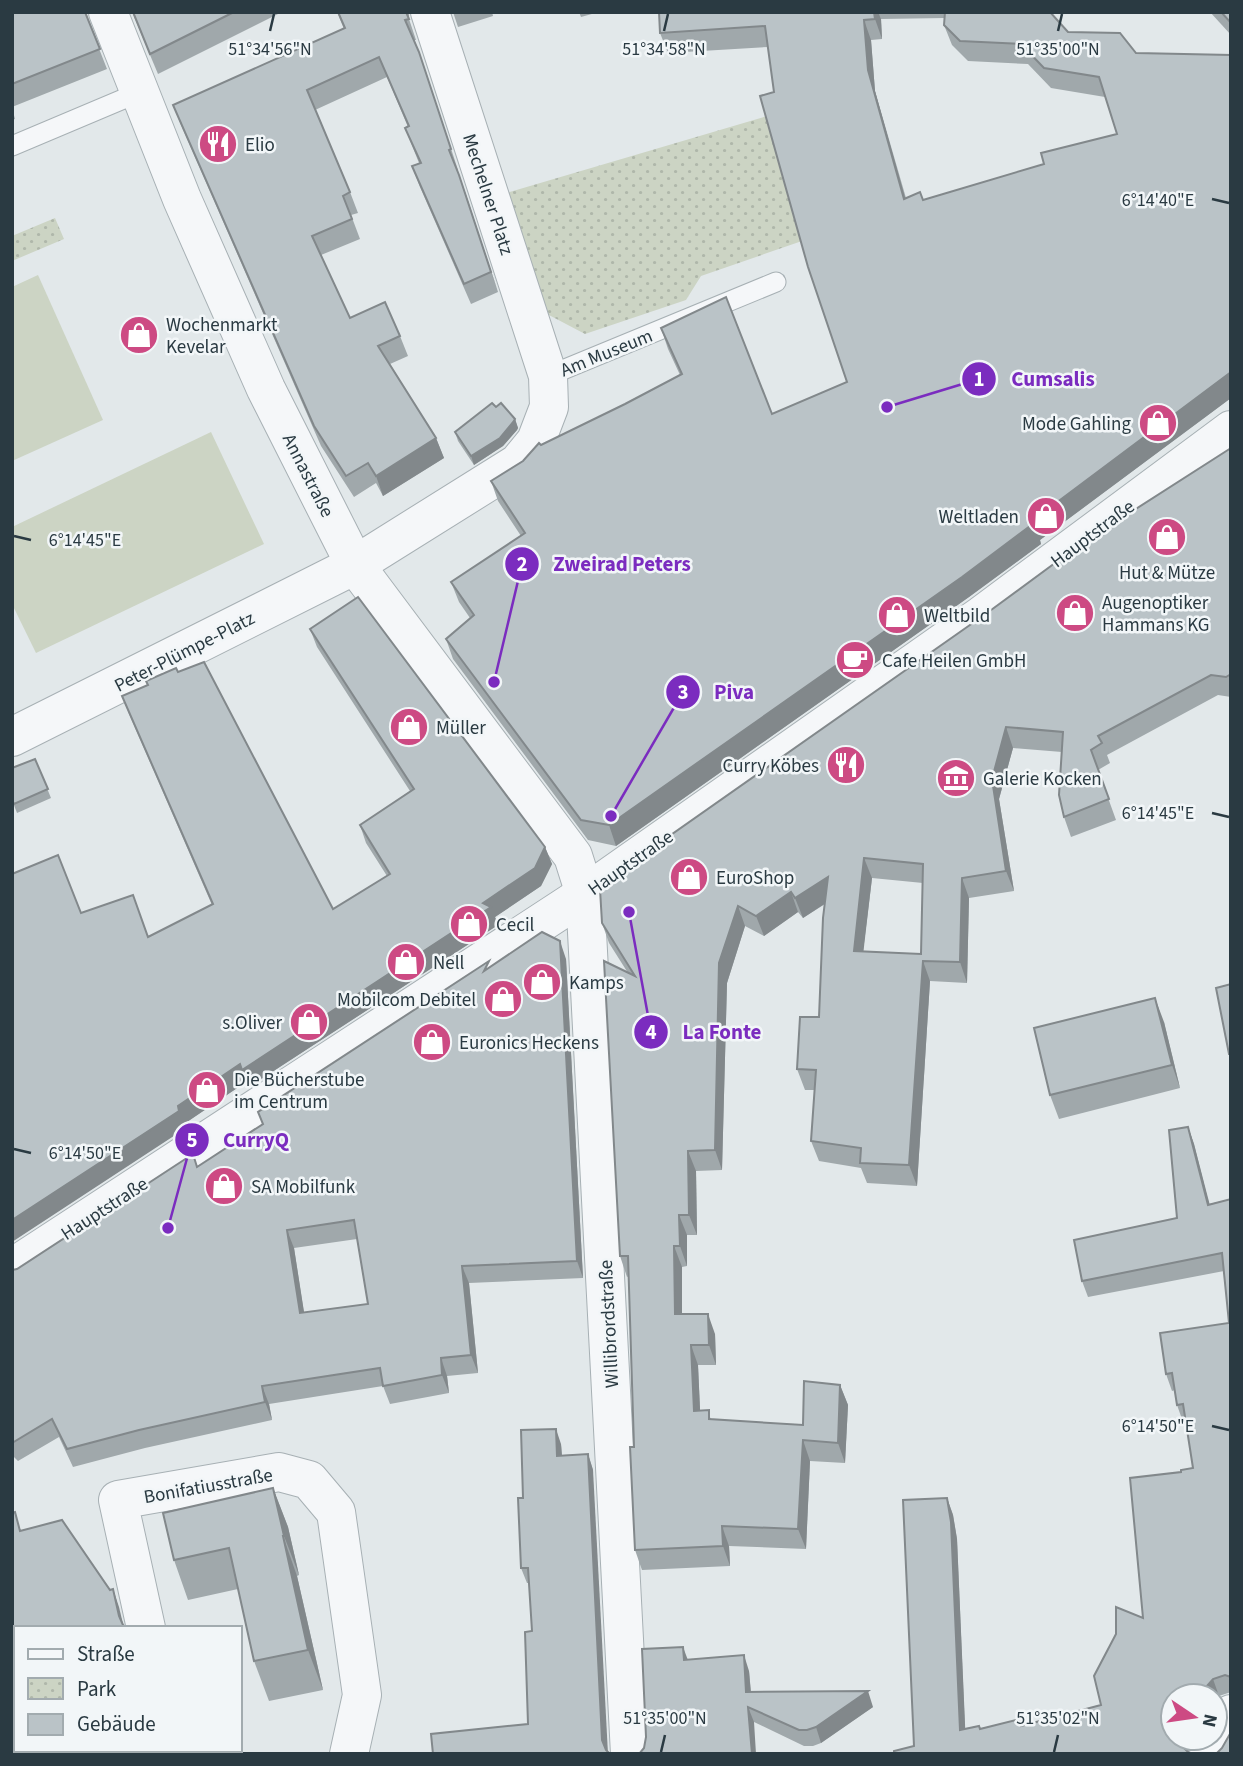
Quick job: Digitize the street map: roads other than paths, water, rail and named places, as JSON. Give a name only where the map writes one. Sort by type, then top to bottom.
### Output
[{"type":"street","name":"Annastraße","points":[[108,12],[182,200],[266,389],[355,565],[573,856],[585,894]]},
{"type":"street","name":"Mechelner Platz","points":[[430,12],[548,376]]},
{"type":"street","name":"Am Museum","points":[[355,565],[518,463],[536,441],[549,407],[548,376]]},
{"type":"street","name":"Hauptstraße","points":[[12,1268],[585,894],[971,623],[1231,430]]},
{"type":"street","name":"Peter-Plümpe-Platz","points":[[12,737],[355,565]]},
{"type":"street","name":"Willibrordstraße","points":[[585,894],[630,1754]]},
{"type":"street","name":"Bonifatiusstraße","points":[[146,1626],[118,1500],[279,1472],[309,1480],[336,1512],[362,1695],[349,1754]]},
{"type":"street","points":[[1209,1754],[1231,1714]]},
{"type":"lane","points":[[12,146],[140,92]]},
{"type":"lane","name":"Am Museum","points":[[548,376],[776,282]]},
{"type":"place","name":"Elio","points":[[218,144]]},
{"type":"place","name":"Wochenmarkt Kevelar","points":[[139,335]]},
{"type":"place","name":"Cumsalis","points":[[887,407]]},
{"type":"place","name":"Mode Gahling","points":[[1158,423]]},
{"type":"place","name":"Weltladen","points":[[1046,516]]},
{"type":"place","name":"Hut & Mütze","points":[[1167,537]]},
{"type":"place","name":"Augenoptiker Hammans KG","points":[[1075,613]]},
{"type":"place","name":"Weltbild","points":[[897,615]]},
{"type":"place","name":"Cafe Heilen GmbH","points":[[855,660]]},
{"type":"place","name":"Zweirad Peters","points":[[494,682]]},
{"type":"place","name":"Müller","points":[[409,727]]},
{"type":"place","name":"Curry Köbes","points":[[846,765]]},
{"type":"place","name":"Galerie Kocken","points":[[956,778]]},
{"type":"place","name":"Piva","points":[[611,816]]},
{"type":"place","name":"EuroShop","points":[[689,877]]},
{"type":"place","name":"La Fonte","points":[[629,912]]},
{"type":"place","name":"Cecil","points":[[469,924]]},
{"type":"place","name":"Nell","points":[[406,962]]},
{"type":"place","name":"Kamps","points":[[542,982]]},
{"type":"place","name":"Mobilcom Debitel","points":[[503,999]]},
{"type":"place","name":"s.Oliver","points":[[309,1022]]},
{"type":"place","name":"Euronics Heckens","points":[[432,1042]]},
{"type":"place","name":"Die Bücherstube im Centrum","points":[[207,1090]]},
{"type":"place","name":"SA Mobilfunk","points":[[224,1186]]},
{"type":"place","name":"CurryQ","points":[[168,1228]]}]
